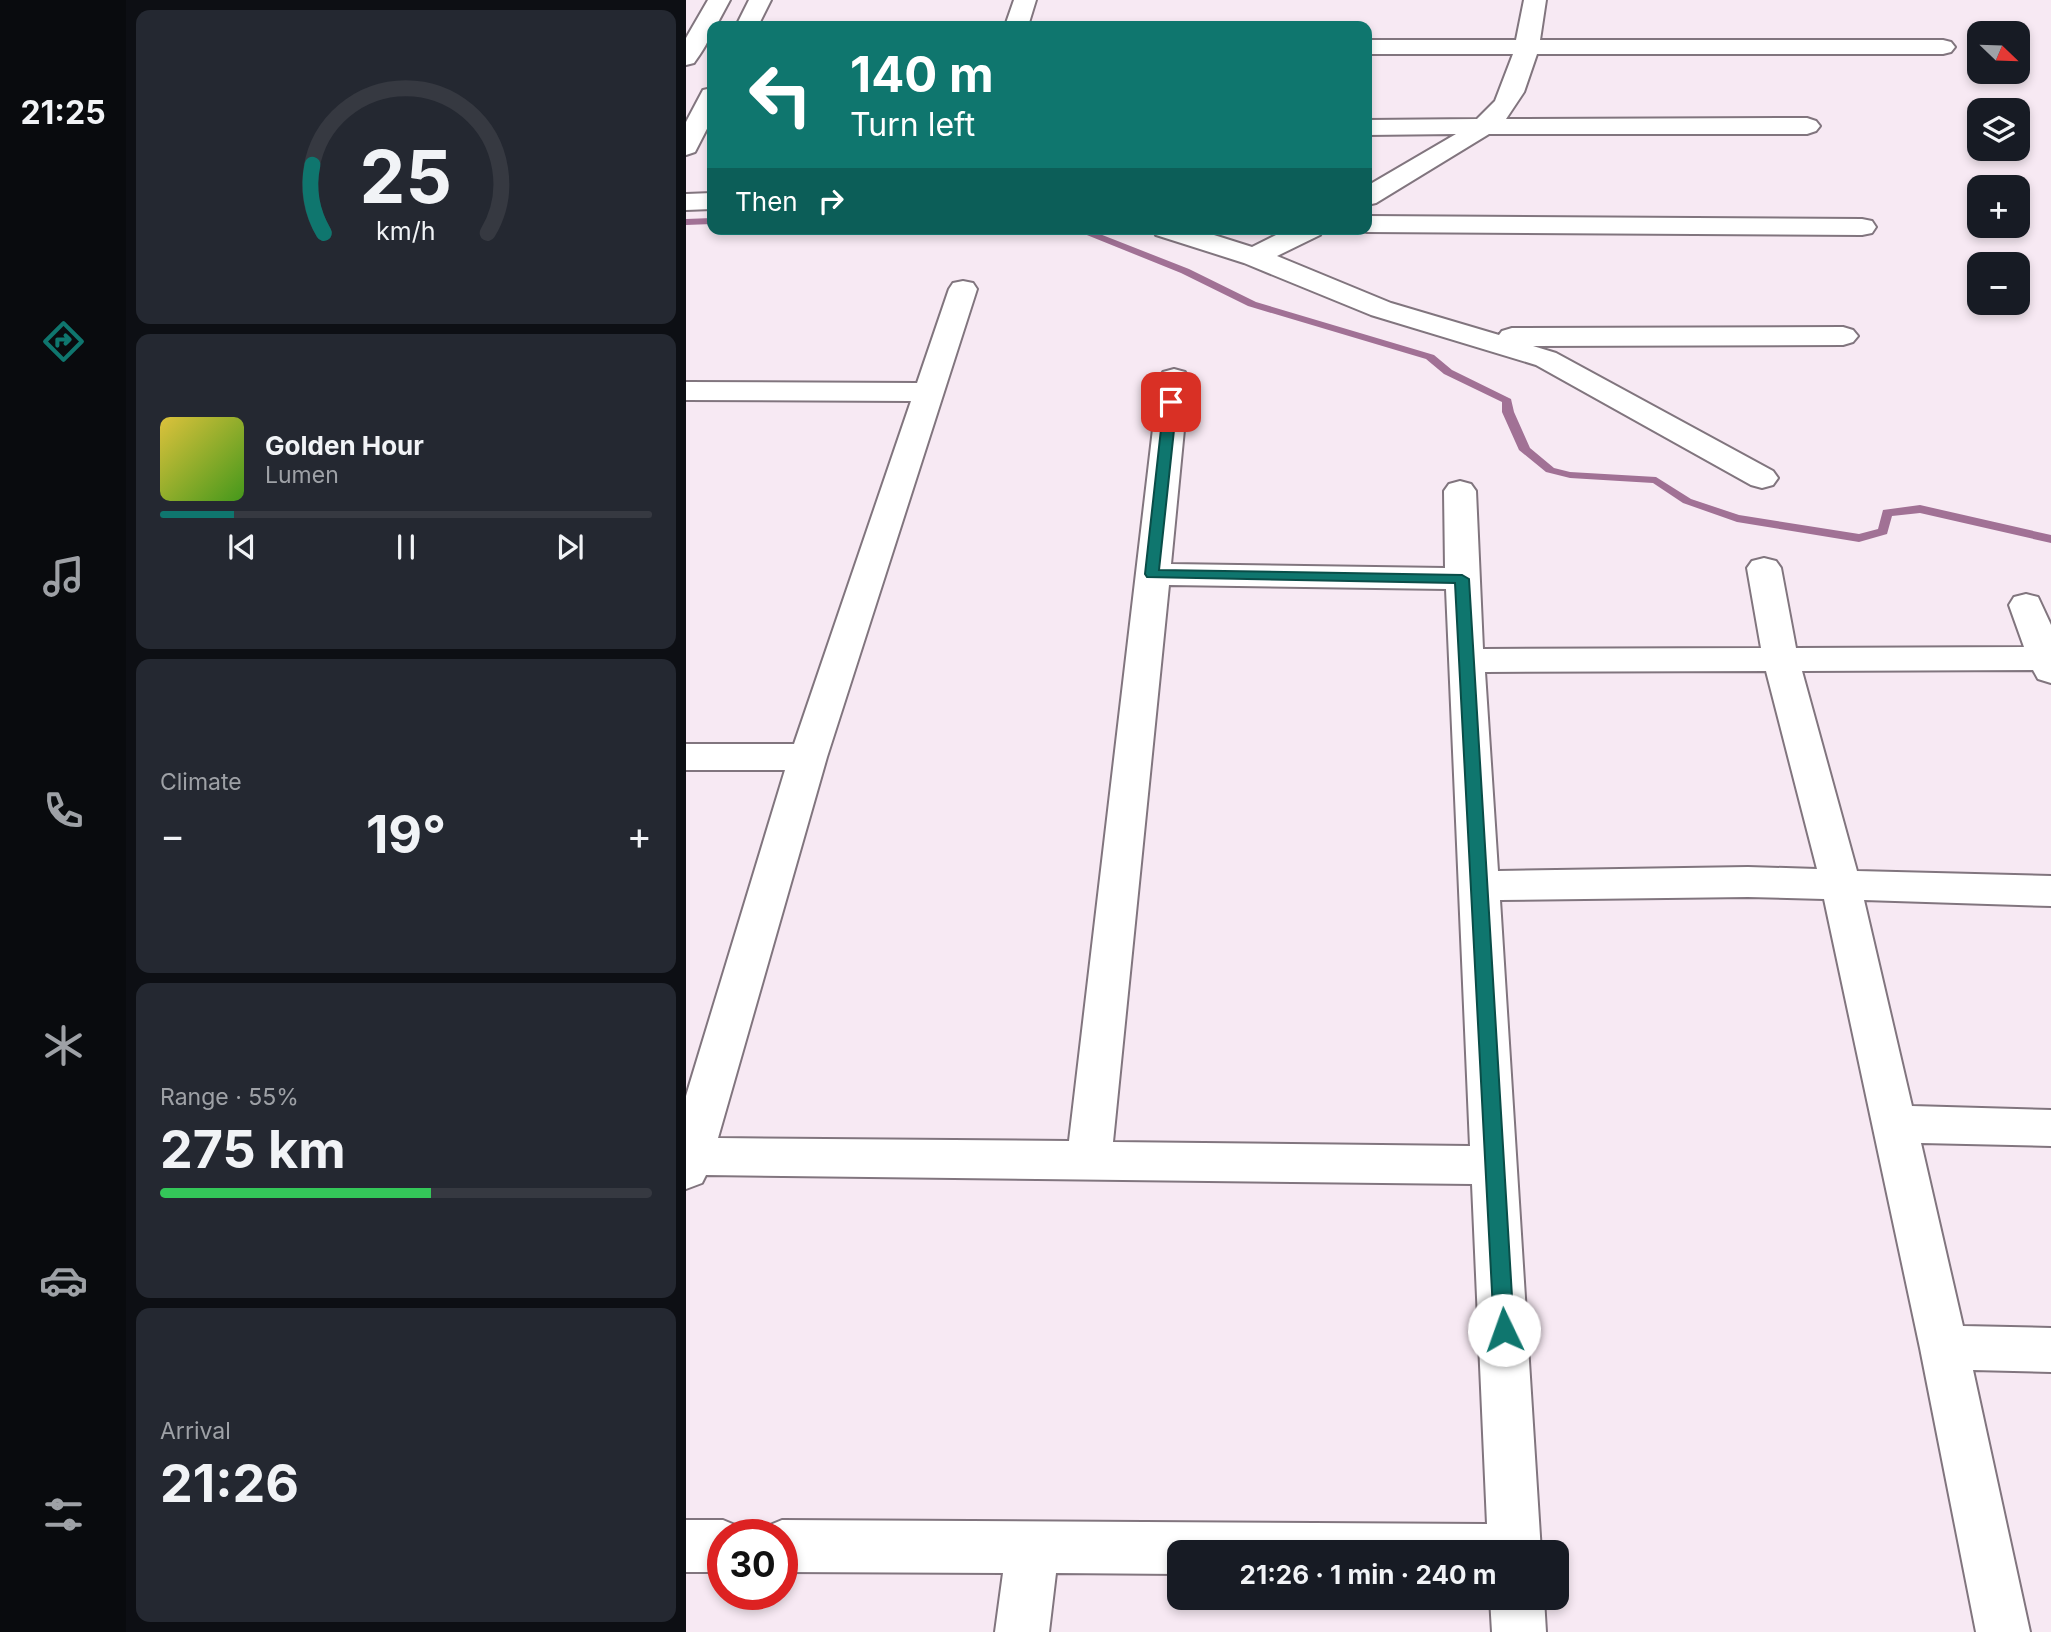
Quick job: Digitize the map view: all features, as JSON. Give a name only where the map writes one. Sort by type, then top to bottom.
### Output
[{"type":"street","points":[[686,58],[693,34],[719,0]]},
{"type":"street","points":[[750,21],[760,0]]},
{"type":"street","points":[[1019,21],[1025,0]]},
{"type":"street","points":[[1372,173],[1452,127],[1480,101],[1535,0]]},
{"type":"street","points":[[1372,47],[1503,55],[1943,47]]},
{"type":"street","points":[[1372,194],[1484,127],[1505,104],[1503,55]]},
{"type":"street","points":[[686,147],[707,105]]},
{"type":"street","points":[[1372,127],[1807,126]]},
{"type":"street","points":[[686,202],[707,201]]},
{"type":"street","points":[[1372,223],[1862,227]]},
{"type":"street","points":[[1184,235],[1241,254],[1381,309],[1546,359],[1762,478]]},
{"type":"street","points":[[1241,254],[1263,235]]},
{"type":"street","points":[[1241,254],[1293,235]]},
{"type":"street","points":[[963,289],[808,757],[688,1163],[1089,1160],[1495,1165]]},
{"type":"street","points":[[1478,337],[1843,336]]},
{"type":"street","points":[[1089,1160],[1174,377]]},
{"type":"street","points":[[686,391],[929,391]]},
{"type":"street","points":[[1460,491],[1462,579],[1515,1540]]},
{"type":"street","points":[[1765,568],[1781,660],[1841,884],[1895,1124],[2003,1632]]},
{"type":"street","points":[[1152,574],[1462,579]]},
{"type":"street","points":[[1467,662],[1781,660],[2049,664],[2026,605]]},
{"type":"street","points":[[686,757],[808,757]]},
{"type":"street","points":[[1479,886],[1748,882],[2051,891]]},
{"type":"street","points":[[1895,1124],[2051,1128]]},
{"type":"street","points":[[1944,1348],[2051,1350]]},
{"type":"street","points":[[686,1546],[707,1546]]},
{"type":"street","points":[[798,1546],[1033,1548],[1167,1553]]},
{"type":"street","points":[[1022,1632],[1033,1548]]},
{"type":"street","points":[[1518,1610],[1519,1632]]},
{"type":"waterway","points":[[686,222],[707,221]]},
{"type":"waterway","points":[[1092,235],[1185,271],[1252,304],[1430,357],[1448,372],[1507,401],[1508,412],[1525,450],[1550,470],[1570,475],[1656,480],[1687,501],[1737,518],[1859,538],[1883,531],[1887,513],[1920,509],[2051,539]]},
{"type":"route","points":[[1171,402],[1152,574],[1462,579],[1504,1330]]}]
